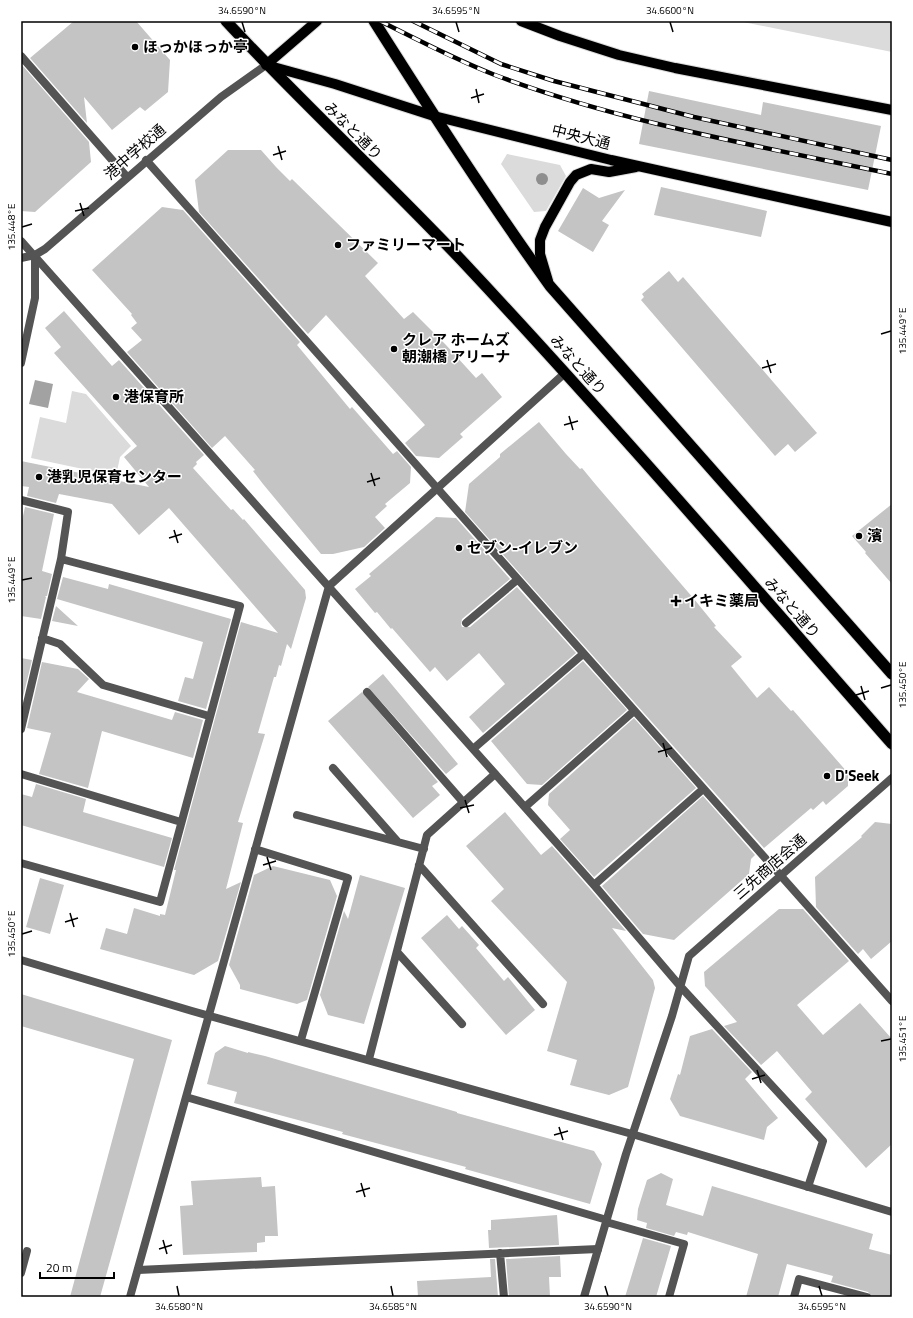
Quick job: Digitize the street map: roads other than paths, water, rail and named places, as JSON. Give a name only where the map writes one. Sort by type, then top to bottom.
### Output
[{"type":"highway","name":"みなと通り","points":[[226,21],[266,65],[463,262],[565,373],[892,744]]},
{"type":"highway","name":"みなと通り","points":[[374,21],[509,230],[550,286],[892,674]]},
{"type":"main road","points":[[266,65],[317,21]]},
{"type":"main road","points":[[521,21],[560,36],[619,55],[675,68],[892,110]]},
{"type":"main road","name":"中央大通","points":[[266,65],[335,84],[434,116],[644,166],[892,222]]},
{"type":"main road","points":[[550,286],[540,254],[540,240],[544,227],[570,182],[576,175],[591,169],[609,172],[644,166]]},
{"type":"street","points":[[21,56],[128,177]]},
{"type":"street","name":"港中学校通","points":[[21,258],[35,255],[45,249],[146,160],[221,97],[266,65]]},
{"type":"street","points":[[146,160],[437,487],[702,790],[782,876],[892,1002]]},
{"type":"street","points":[[21,241],[329,586],[494,774],[594,884],[680,986],[823,1141],[808,1187]]},
{"type":"street","points":[[21,363],[35,298],[35,255]]},
{"type":"street","points":[[130,1297],[329,586],[437,487],[535,402],[565,373]]},
{"type":"street","points":[[21,500],[68,512],[61,559],[21,729]]},
{"type":"street","points":[[21,864],[160,902],[209,716],[240,606],[61,559]]},
{"type":"street","points":[[466,623],[517,580]]},
{"type":"street","points":[[42,638],[60,644],[104,685],[209,716]]},
{"type":"street","points":[[473,749],[584,654]]},
{"type":"street","points":[[367,692],[463,802]]},
{"type":"street","points":[[525,807],[634,711]]},
{"type":"street","points":[[333,768],[398,841]]},
{"type":"street","points":[[21,774],[181,822]]},
{"type":"street","points":[[369,1059],[427,835],[494,774]]},
{"type":"street","name":"三先商店会通","points":[[584,1297],[632,1134],[689,956],[892,778]]},
{"type":"street","points":[[594,884],[702,790]]},
{"type":"street","points":[[297,815],[424,849]]},
{"type":"street","points":[[255,849],[348,878],[301,1040]]},
{"type":"street","points":[[419,865],[543,1004]]},
{"type":"street","points":[[397,952],[462,1024]]},
{"type":"street","points":[[21,960],[208,1015],[632,1134],[892,1212]]},
{"type":"street","points":[[186,1097],[684,1244],[669,1297]]},
{"type":"street","points":[[138,1270],[598,1249]]},
{"type":"street","points":[[21,1273],[27,1251]]},
{"type":"street","points":[[500,1253],[504,1297]]},
{"type":"street","points":[[794,1297],[799,1279],[867,1297]]},
{"type":"railway","points":[[380,21],[437,50],[480,69],[543,92],[592,107],[692,132],[892,174]]},
{"type":"railway","points":[[413,21],[501,64],[554,81],[694,117],[892,160]]},
{"type":"place","name":"ほっかほっか亭","points":[[135,47]]},
{"type":"place","name":"ファミリーマート","points":[[338,245]]},
{"type":"place","name":"クレア ホームズ 朝潮橋 アリーナ","points":[[394,349]]},
{"type":"place","name":"港保育所","points":[[116,397]]},
{"type":"place","name":"港乳児保育センター","points":[[39,477]]},
{"type":"place","name":"濱","points":[[859,536]]},
{"type":"place","name":"セブン-イレブン","points":[[459,548]]},
{"type":"place","name":"イキミ薬局","points":[[676,601]]},
{"type":"place","name":"D'Seek","points":[[827,776]]}]
